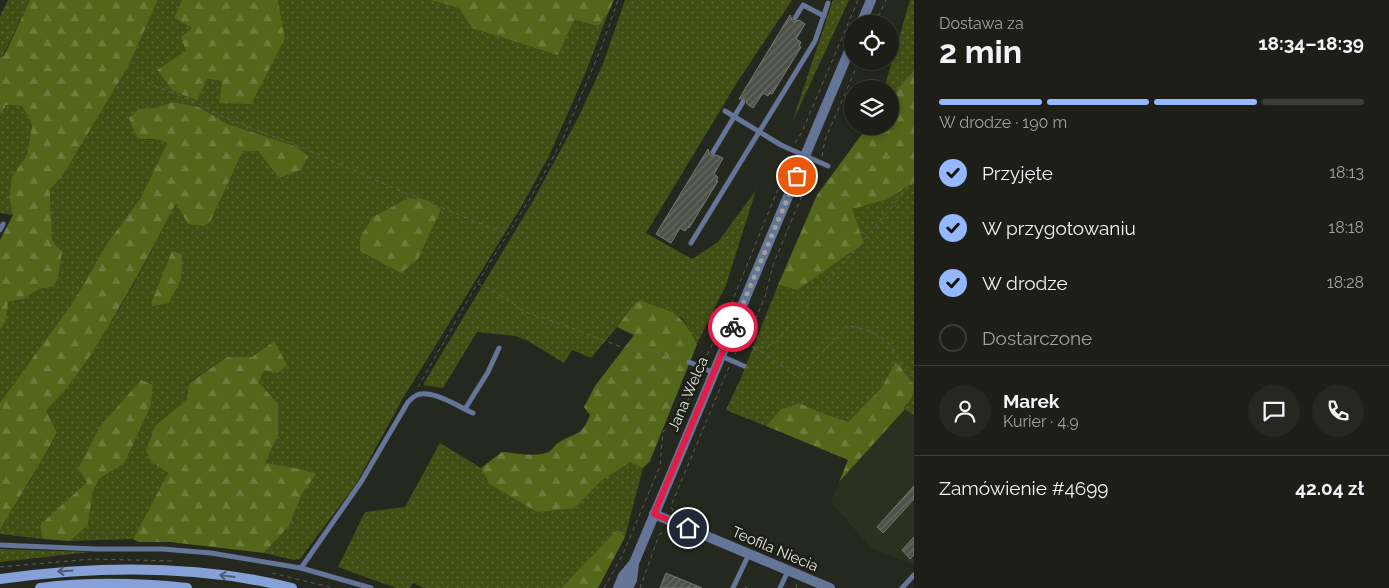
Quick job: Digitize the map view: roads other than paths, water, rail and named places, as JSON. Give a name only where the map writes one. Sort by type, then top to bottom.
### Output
[{"type":"main road","points":[[0,578],[62,572],[132,570],[222,576],[292,588]]},
{"type":"main road","points":[[40,588],[80,585],[187,588]]},
{"type":"street","points":[[865,15],[871,0]]},
{"type":"street","name":"Jana Welca","points":[[628,588],[632,580],[634,563],[654,514],[844,63]]},
{"type":"street","name":"Teofila Niecia","points":[[654,514],[830,588]]},
{"type":"street","name":"Jana Welca","points":[[618,588],[623,576],[634,563]]},
{"type":"lane","points":[[691,243],[815,40],[828,2]]},
{"type":"lane","points":[[795,18],[803,5],[824,16]]},
{"type":"lane","points":[[713,152],[743,102]]},
{"type":"lane","points":[[725,111],[805,157],[828,166]]},
{"type":"lane","points":[[0,230],[4,224]]},
{"type":"lane","points":[[465,409],[488,372],[499,348]]},
{"type":"lane","points":[[720,356],[744,366]]},
{"type":"lane","points":[[690,362],[714,373]]},
{"type":"lane","points":[[301,568],[361,482],[408,402],[417,395],[427,394],[436,396],[473,413]]},
{"type":"lane","points":[[0,545],[186,551],[250,558],[301,568],[371,588]]},
{"type":"lane","points":[[733,588],[749,554]]},
{"type":"lane","points":[[780,588],[788,571]]},
{"type":"lane","points":[[902,588],[914,575]]}]
